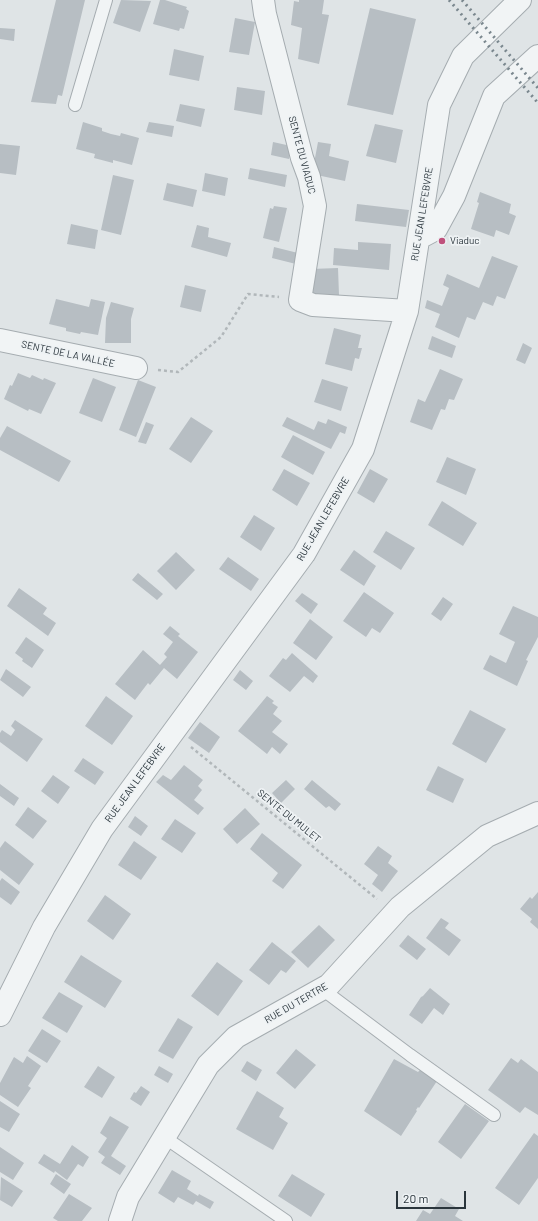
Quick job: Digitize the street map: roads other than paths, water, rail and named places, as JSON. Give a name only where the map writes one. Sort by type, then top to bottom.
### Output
[{"type":"street","name":"SENTE DU VIADUC","points":[[263,0],[265,14],[302,158],[309,177],[315,206],[300,300],[314,305],[407,310]]},
{"type":"street","name":"RUE JEAN LEFEBVRE","points":[[0,1015],[44,927],[102,829],[304,554],[360,456],[407,310],[439,105],[463,56],[520,0]]},
{"type":"street","points":[[419,238],[436,229],[454,196],[494,96],[538,56]]},
{"type":"street","name":"SENTE DE LA VALLÉE","points":[[0,340],[136,368]]},
{"type":"street","name":"RUE DU TERTRE","points":[[120,1221],[128,1197],[208,1065],[236,1037],[329,985],[400,907],[487,836],[538,813]]},
{"type":"lane","points":[[75,105],[106,0]]},
{"type":"lane","points":[[322,988],[410,1055],[494,1115]]},
{"type":"lane","points":[[164,1137],[286,1221]]},
{"type":"railway","points":[[449,0],[538,103]]},
{"type":"railway","points":[[462,0],[538,88]]},
{"type":"place","name":"Viaduc","points":[[442,241]]}]
